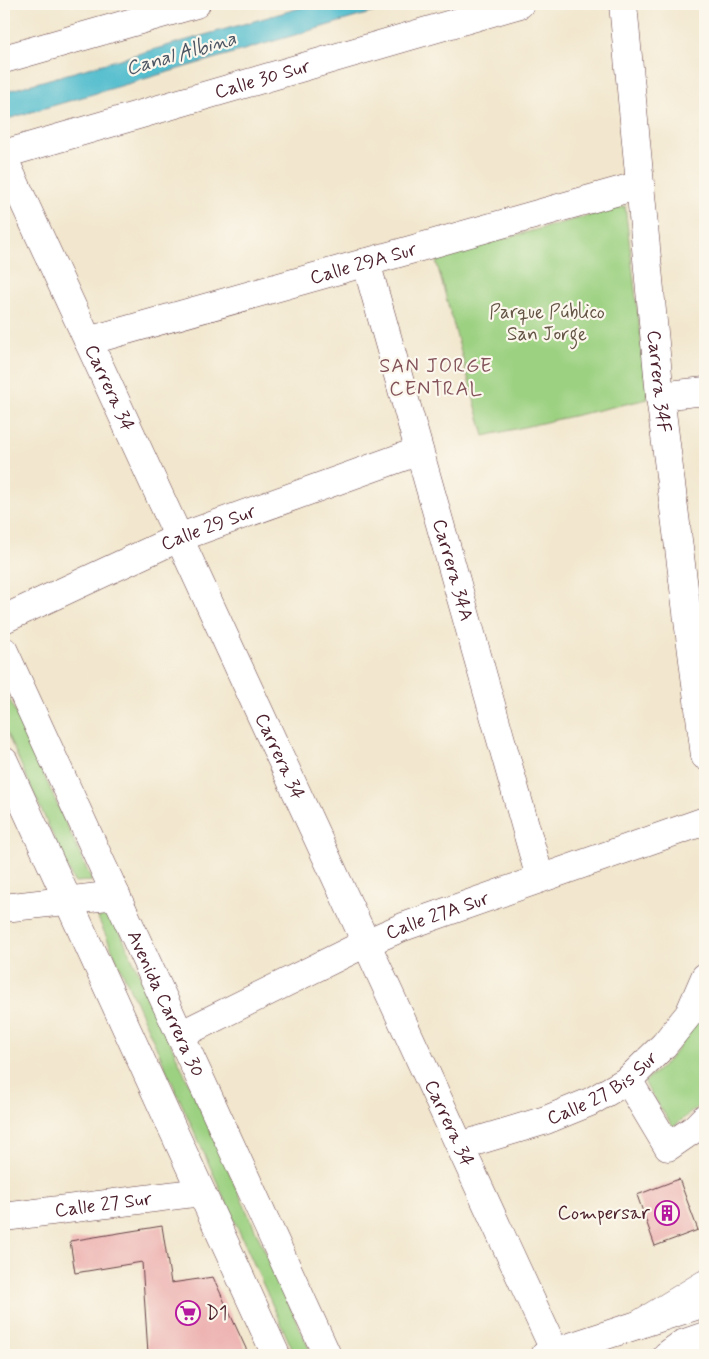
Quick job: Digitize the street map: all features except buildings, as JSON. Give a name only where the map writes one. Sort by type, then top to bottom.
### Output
[{"type":"main road","points":[[4,59],[158,9],[196,4]]},
{"type":"main road","name":"Calle 30 Sur","points":[[4,154],[520,4]]},
{"type":"main road","name":"Carrera 34F","points":[[623,4],[660,396],[705,756]]},
{"type":"main road","name":"Carrera 34","points":[[4,159],[460,1146],[550,1354]]},
{"type":"main road","name":"Calle 29A Sur","points":[[88,341],[640,184]]},
{"type":"main road","name":"Carrera 34A","points":[[366,262],[540,878]]},
{"type":"main road","points":[[660,396],[705,391]]},
{"type":"main road","name":"Calle 29 Sur","points":[[4,619],[178,538],[419,451]]},
{"type":"main road","name":"Avenida Carrera 30","points":[[4,651],[328,1355]]},
{"type":"main road","points":[[4,761],[276,1355]]},
{"type":"main road","name":"Calle 27A Sur","points":[[180,1035],[366,943],[403,927],[705,822]]},
{"type":"main road","points":[[4,908],[116,895]]},
{"type":"main road","name":"Calle 27 Bis Sur","points":[[460,1146],[546,1120],[590,1102],[628,1080],[664,1045],[689,1014],[705,978]]},
{"type":"main road","points":[[628,1080],[668,1147],[705,1118]]},
{"type":"main road","name":"Calle 27 Sur","points":[[4,1217],[202,1192]]},
{"type":"main road","points":[[638,1325],[705,1284]]},
{"type":"main road","points":[[550,1354],[705,1303]]},
{"type":"main road","points":[[667,1355],[682,1344],[705,1336]]},
{"type":"green space","name":"Parque Público San Jorge","points":[[625,206],[648,399],[484,436],[435,257]]},
{"type":"green space","points":[[4,687],[92,881],[74,882],[4,727]]},
{"type":"green space","points":[[111,912],[312,1355],[295,1355],[98,918]]},
{"type":"green space","points":[[705,1007],[705,1101],[673,1127],[644,1082],[663,1066],[678,1049]]},
{"type":"water","name":"Canal Albina","points":[[314,4],[401,4],[4,120],[4,92]]},
{"type":"place","name":"Compersar","points":[[667,1213]]},
{"type":"place","name":"D1","points":[[188,1313]]},
{"type":"district","name":"SAN JORGE CENTRAL","points":[[436,378]]}]
